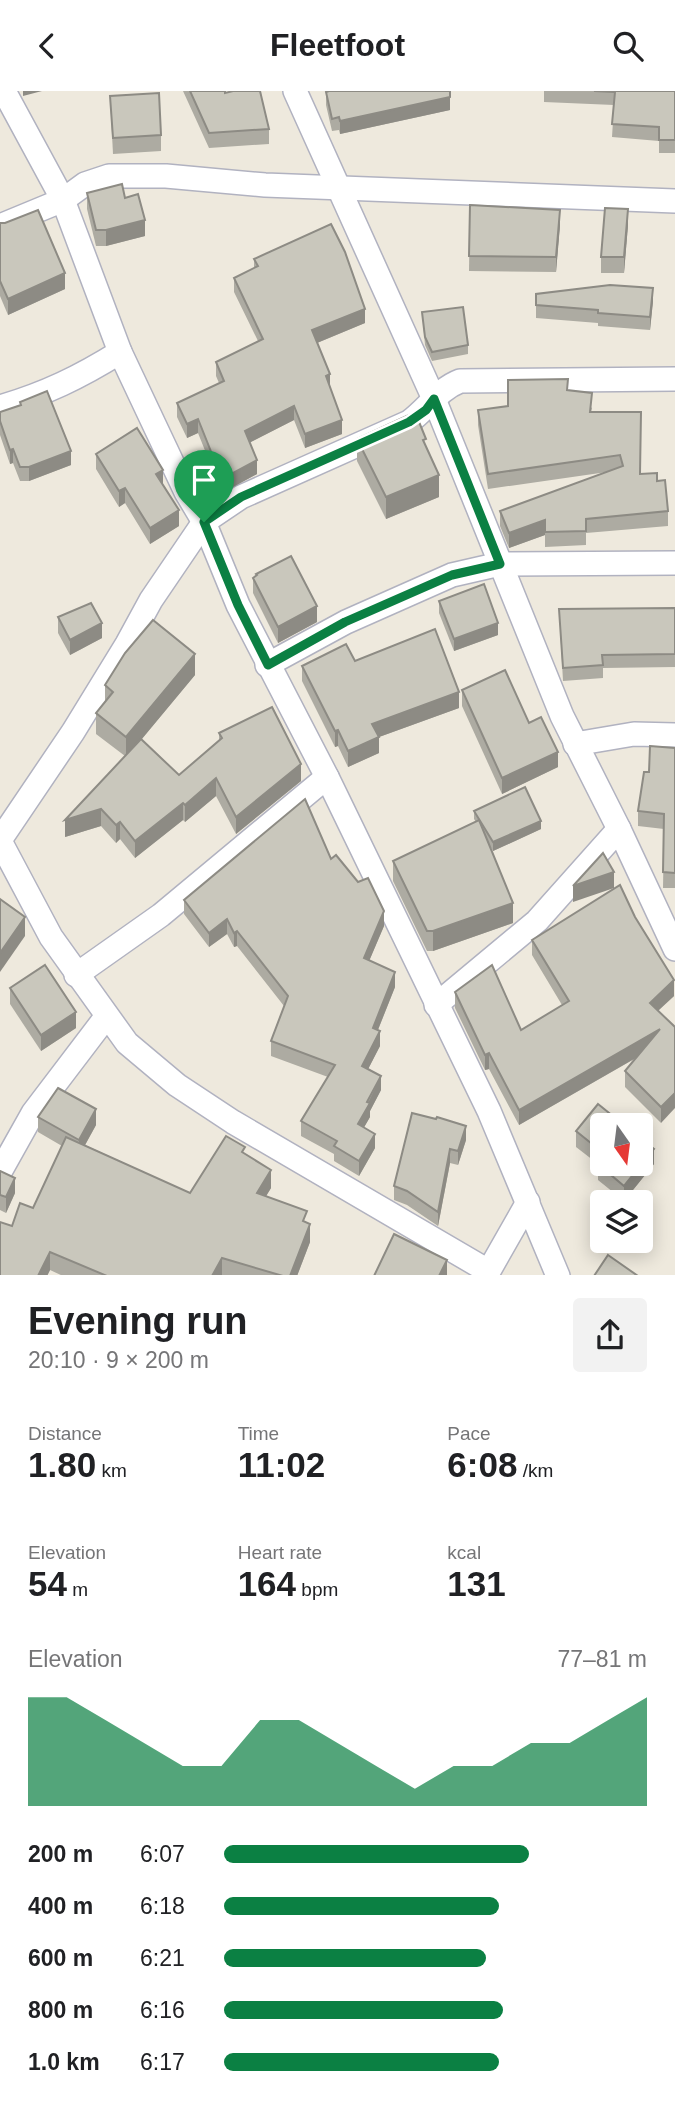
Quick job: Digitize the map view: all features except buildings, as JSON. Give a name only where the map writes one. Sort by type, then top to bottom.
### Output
[{"type":"street","points":[[4,91],[63,201],[120,352],[186,492],[204,522],[238,605],[327,777],[489,1111],[558,1275]]},
{"type":"street","points":[[295,91],[434,399],[575,744],[619,829],[664,901],[675,949]]},
{"type":"street","points":[[0,226],[63,201],[85,184],[109,176],[166,176],[265,185],[675,201]]},
{"type":"street","points":[[0,407],[32,398],[78,378],[120,352]]},
{"type":"street","points":[[528,1202],[487,1273],[177,1085],[127,1043],[106,1017],[51,937],[0,840],[73,732],[127,645],[151,600],[204,522],[241,497],[409,422],[426,410],[446,386],[460,381],[675,379]]},
{"type":"street","points":[[268,665],[345,622],[452,575],[500,564],[675,563]]},
{"type":"street","points":[[575,744],[634,734],[675,734]]},
{"type":"street","points":[[76,975],[161,915],[327,777]]},
{"type":"street","points":[[436,1005],[544,913],[619,829]]},
{"type":"street","points":[[0,1172],[33,1113],[106,1017]]},
{"type":"route","points":[[434,399],[500,564],[452,575],[345,622],[268,665],[238,605],[204,522],[241,497],[409,422],[426,410],[434,399]]}]
